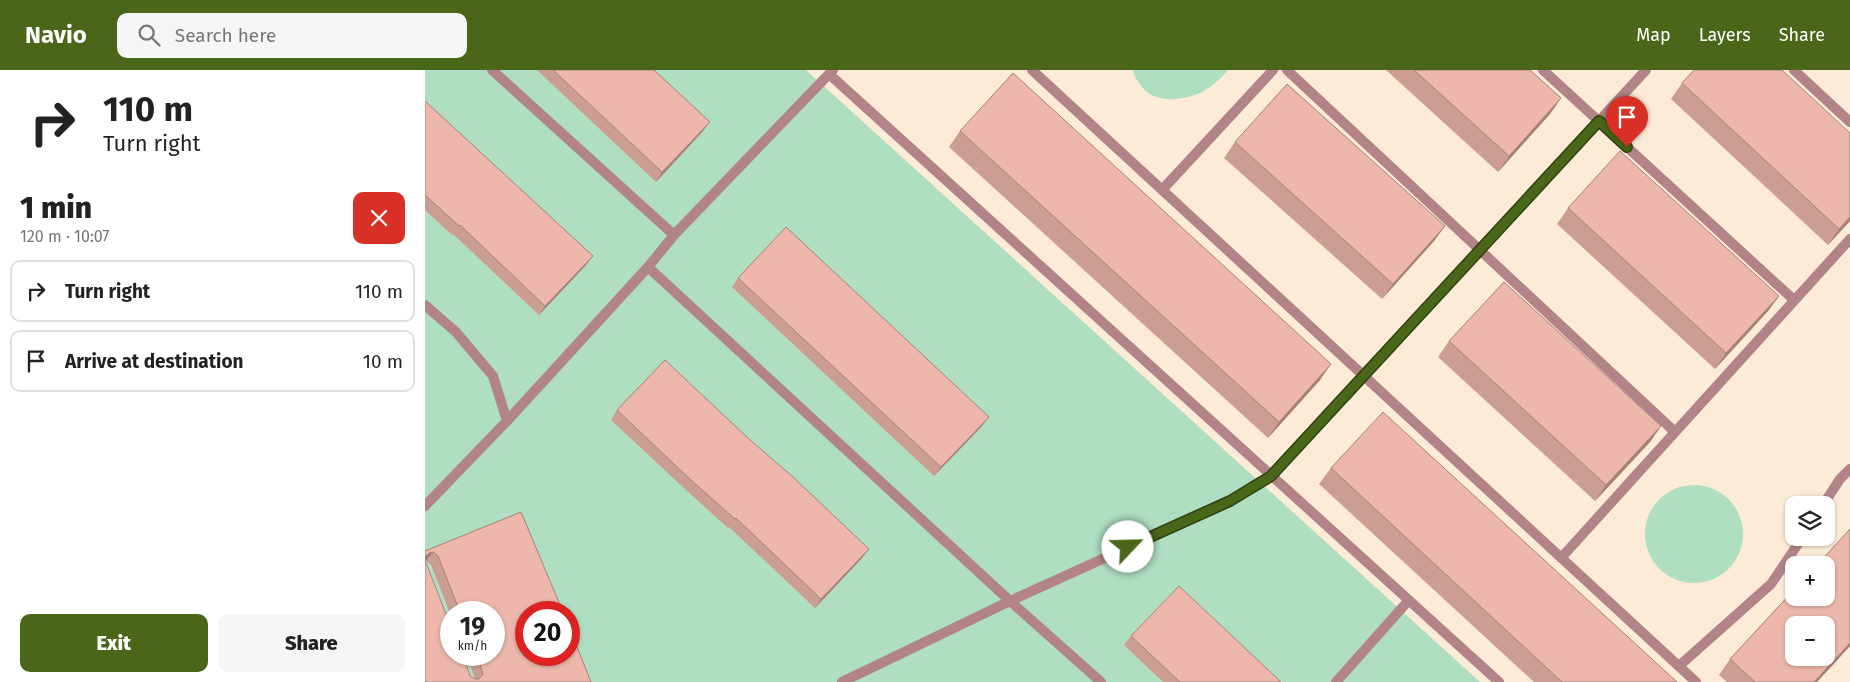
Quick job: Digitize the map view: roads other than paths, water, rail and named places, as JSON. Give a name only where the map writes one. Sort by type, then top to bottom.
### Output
[{"type":"lane","points":[[491,70],[674,235]]},
{"type":"lane","points":[[1032,70],[1696,682]]},
{"type":"lane","points":[[1162,190],[1273,70]]},
{"type":"lane","points":[[1287,70],[1675,432]]},
{"type":"lane","points":[[1543,70],[1794,300]]},
{"type":"lane","points":[[842,682],[1009,601],[1230,501],[1271,476],[1646,70]]},
{"type":"lane","points":[[1794,70],[1850,122]]},
{"type":"lane","points":[[425,506],[507,421],[648,267],[674,235],[831,72],[1271,476],[1499,682]]},
{"type":"lane","points":[[1561,558],[1850,239]]},
{"type":"lane","points":[[648,267],[1009,601],[1101,682]]},
{"type":"lane","points":[[425,305],[457,332],[493,376],[507,421]]},
{"type":"lane","points":[[1829,496],[1840,479],[1850,469]]},
{"type":"lane","points":[[1679,666],[1771,584],[1797,546]]},
{"type":"lane","points":[[1336,682],[1409,600]]}]
